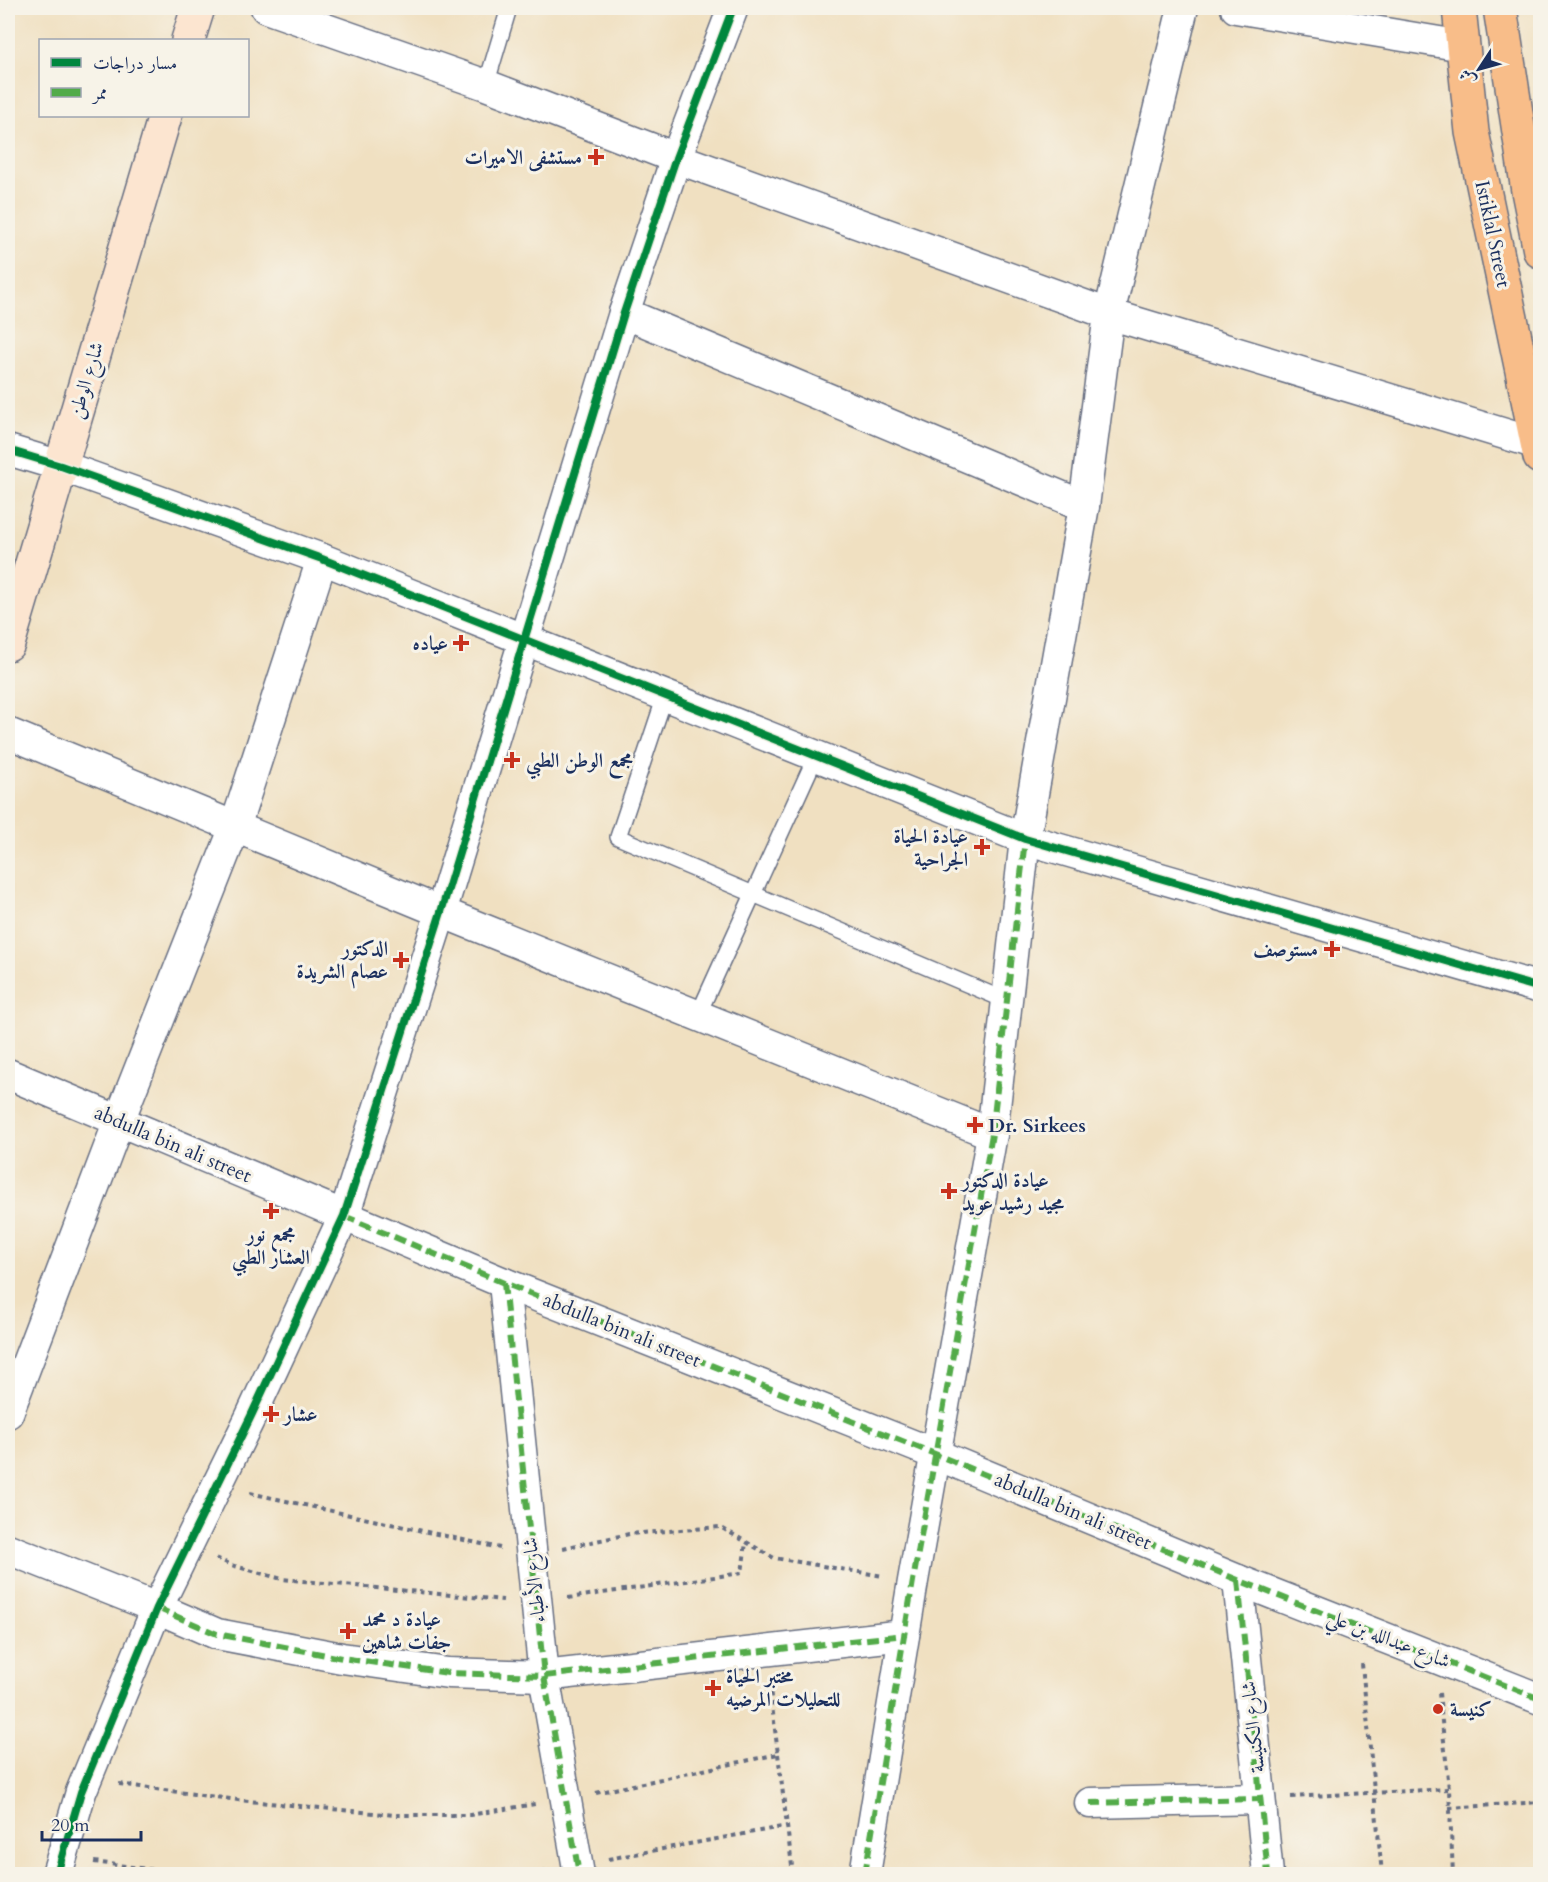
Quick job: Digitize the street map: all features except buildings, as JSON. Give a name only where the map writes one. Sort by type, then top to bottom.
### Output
[{"type":"main road","points":[[188,39],[198,8]]},
{"type":"main road","name":"Istiklal Street","points":[[1459,8],[1472,132],[1539,451]]},
{"type":"main road","points":[[1500,8],[1528,191],[1540,251]]},
{"type":"main road","name":"شارع الوطن","points":[[8,644],[165,117]]},
{"type":"street","points":[[266,8],[486,85],[676,158],[1109,314],[1539,451]]},
{"type":"street","points":[[59,1866],[86,1779],[157,1608],[344,1216],[441,912],[624,313],[676,158],[733,8]]},
{"type":"street","points":[[865,1875],[913,1581],[992,1134],[1025,839],[1084,506],[1109,314],[1183,8]]},
{"type":"street","points":[[1236,8],[1463,46]]},
{"type":"street","points":[[624,313],[1084,506]]},
{"type":"street","points":[[8,450],[61,466],[322,559],[1025,839],[1540,988]]},
{"type":"street","points":[[8,1413],[119,1121],[235,827],[322,559]]},
{"type":"street","points":[[8,733],[441,912],[992,1134]]},
{"type":"street","name":"abdulla bin ali street","points":[[8,1074],[504,1283],[936,1454],[1238,1580]]},
{"type":"street","name":"شارع الأطباء","points":[[504,1283],[544,1676],[578,1869]]},
{"type":"street","points":[[8,1549],[217,1634],[342,1658],[448,1674],[544,1676],[904,1635]]},
{"type":"street","name":"شارع عبدالله بن علي","points":[[1238,1580],[1540,1699]]},
{"type":"street","name":"شارع الكنيسة","points":[[1238,1580],[1268,1875]]},
{"type":"street","points":[[1090,1803],[1260,1799]]},
{"type":"lane","points":[[486,85],[509,8]]},
{"type":"lane","points":[[665,696],[618,837],[1007,1000]]},
{"type":"lane","points":[[698,1016],[816,756]]},
{"type":"path","points":[[216,1486],[531,1555],[629,1534],[720,1527],[774,1558],[913,1581]]},
{"type":"path","points":[[188,1544],[231,1565],[282,1579],[536,1603],[742,1573],[746,1542]]},
{"type":"path","points":[[1358,1628],[1382,1875]]},
{"type":"path","points":[[766,1651],[793,1875]]},
{"type":"path","points":[[1436,1658],[1449,1789],[1453,1875]]},
{"type":"path","points":[[86,1779],[238,1800],[394,1815],[470,1815],[566,1800],[778,1754]]},
{"type":"path","points":[[1260,1799],[1449,1789]]},
{"type":"path","points":[[1449,1808],[1540,1802]]},
{"type":"path","points":[[534,1875],[578,1869],[787,1826]]},
{"type":"path","points":[[59,1866],[186,1875]]},
{"type":"marked path","points":[[865,1874],[913,1581],[992,1134],[1025,839]]},
{"type":"marked path","points":[[344,1216],[504,1283],[935,1454],[1238,1580],[1540,1699]]},
{"type":"marked path","points":[[504,1283],[544,1676],[579,1874]]},
{"type":"marked path","points":[[1238,1580],[1268,1874]]},
{"type":"marked path","points":[[157,1608],[217,1634],[342,1658],[448,1673],[544,1676],[904,1635]]},
{"type":"marked path","points":[[1090,1803],[1260,1799]]},
{"type":"cycle path","points":[[57,1874],[81,1792],[157,1608],[251,1416],[344,1216],[441,912],[624,313],[676,158],[733,8]]},
{"type":"cycle path","points":[[8,450],[61,466],[322,559],[1025,839],[1540,988]]},
{"type":"place","name":"مستشفى الاميرات","points":[[596,157]]},
{"type":"place","name":"عياده","points":[[461,643]]},
{"type":"place","name":"مجمع الوطن الطبي","points":[[512,760]]},
{"type":"place","name":"عيادة الحياة الجراحية","points":[[982,847]]},
{"type":"place","name":"مستوصف","points":[[1332,949]]},
{"type":"place","name":"الدكتور عصام الشريدة","points":[[401,960]]},
{"type":"place","name":"Dr. Sirkees","points":[[975,1125]]},
{"type":"place","name":"عيادة الدكتور مجيد رشيد عويد","points":[[949,1191]]},
{"type":"place","name":"مجمع نور العشار الطبي","points":[[271,1211]]},
{"type":"place","name":"عشار","points":[[271,1414]]},
{"type":"place","name":"عيادة د محمد جفات شاهين","points":[[348,1631]]},
{"type":"place","name":"مختبر الحياة للتحليلات المرضيه","points":[[713,1688]]},
{"type":"place","name":"كنيسة","points":[[1438,1709]]}]
